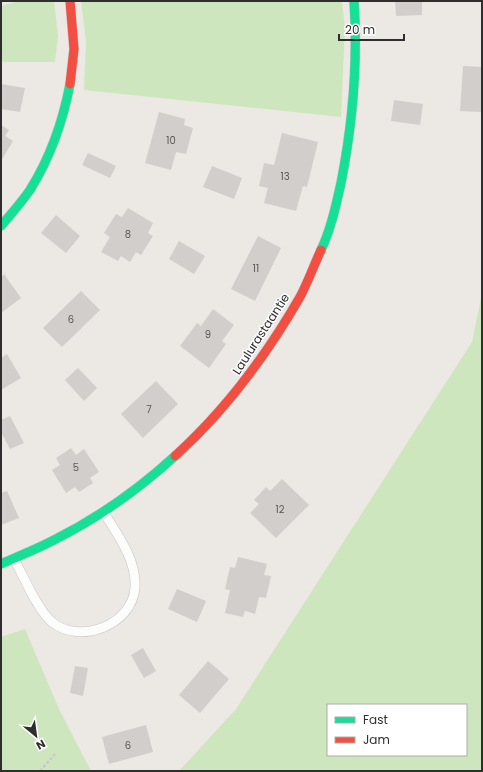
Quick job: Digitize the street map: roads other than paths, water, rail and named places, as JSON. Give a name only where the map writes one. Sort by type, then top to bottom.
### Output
[{"type":"street","points":[[1,226],[37,178],[56,135],[68,94],[73,64],[73,36],[70,1]]},
{"type":"street","name":"Laulurastaantie","points":[[1,564],[53,541],[104,513],[153,476],[210,424],[260,363],[284,325],[305,287],[325,240],[346,161],[352,118],[355,72],[356,30],[354,1]]},
{"type":"lane","points":[[14,559],[43,612],[53,622],[65,629],[77,632],[94,631],[110,625],[121,616],[132,602],[135,589],[134,574],[120,539],[104,513]]}]
